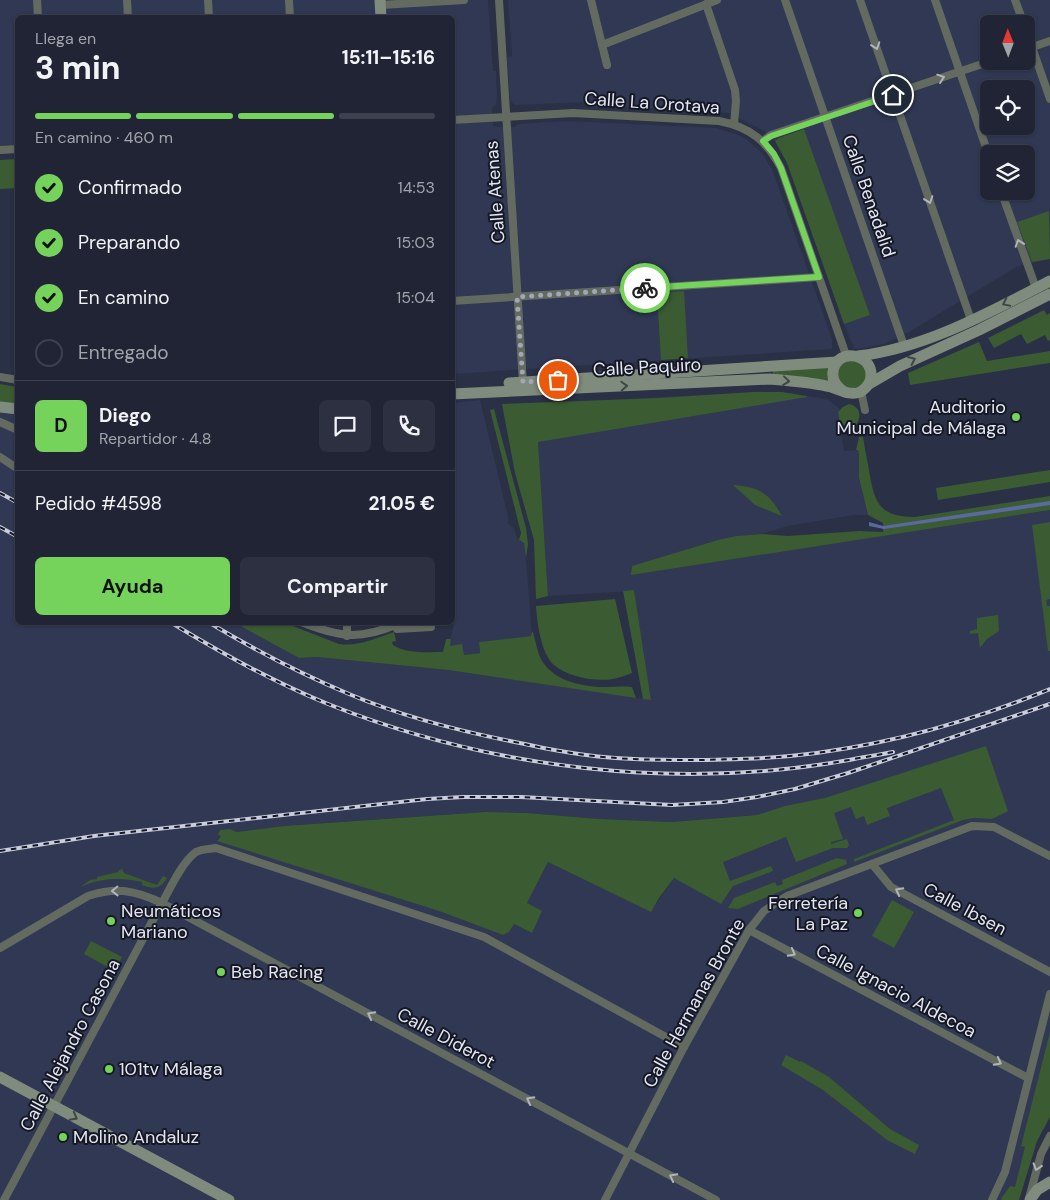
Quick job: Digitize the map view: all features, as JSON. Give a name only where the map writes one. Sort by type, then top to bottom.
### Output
[{"type":"main road","name":"Calle Paquiro","points":[[455,386],[847,358],[904,346],[971,320],[1050,281]]},
{"type":"main road","points":[[865,388],[872,375],[870,367],[865,360],[847,358],[834,368],[832,375],[838,388],[850,394],[865,388],[900,366],[979,330],[1050,294]]},
{"type":"main road","name":"Calle Paquiro","points":[[455,394],[770,379],[823,386],[843,391]]},
{"type":"main road","points":[[0,408],[15,409]]},
{"type":"main road","points":[[0,1077],[230,1200]]},
{"type":"main road","points":[[1030,1200],[1037,1190],[1050,1182]]},
{"type":"street","points":[[37,0],[38,15]]},
{"type":"street","points":[[127,0],[128,15]]},
{"type":"street","points":[[208,0],[209,15]]},
{"type":"street","points":[[289,0],[290,15]]},
{"type":"street","points":[[381,3],[464,0]]},
{"type":"street","name":"Calle Atenas","points":[[499,0],[523,382]]},
{"type":"street","points":[[591,0],[607,65]]},
{"type":"street","points":[[602,45],[717,0]]},
{"type":"street","name":"Calle Benadalid","points":[[785,0],[904,346]]},
{"type":"street","points":[[860,0],[971,320]]},
{"type":"street","points":[[935,0],[985,145]]},
{"type":"street","points":[[1015,0],[1021,15]]},
{"type":"street","points":[[706,4],[735,90],[734,124]]},
{"type":"street","points":[[1035,46],[1050,41]]},
{"type":"street","points":[[1035,63],[1050,99]]},
{"type":"street","points":[[763,141],[771,136],[980,65]]},
{"type":"street","name":"Calle La Orotava","points":[[455,120],[573,113],[719,121],[734,124],[763,141],[774,154],[781,168],[847,358]]},
{"type":"street","points":[[0,150],[15,149]]},
{"type":"street","points":[[1004,200],[1036,288]]},
{"type":"street","points":[[455,301],[819,277]]},
{"type":"street","points":[[0,377],[15,380]]},
{"type":"street","points":[[865,388],[865,410]]},
{"type":"street","points":[[0,422],[15,429]]},
{"type":"street","points":[[0,457],[15,467]]},
{"type":"street","points":[[347,625],[348,636]]},
{"type":"street","points":[[317,626],[348,636],[379,632],[392,625]]},
{"type":"street","points":[[395,625],[397,629],[431,627],[431,625]]},
{"type":"street","name":"Calle Hermanas Bronte","points":[[605,1200],[684,1047],[749,930],[764,911],[787,896],[972,826],[994,827],[1050,856]]},
{"type":"street","name":"Calle Alejandro Casona","points":[[7,1199],[162,903],[185,863],[196,852],[216,848],[484,937],[684,1047]]},
{"type":"street","name":"Calle Ibsen","points":[[872,864],[891,887],[1050,972]]},
{"type":"street","name":"Calle Diderot","points":[[0,948],[88,896],[104,891],[121,890],[135,892],[162,903],[716,1200]]},
{"type":"street","name":"Calle Ignacio Aldecoa","points":[[749,930],[1028,1078]]},
{"type":"street","points":[[992,1200],[1005,1172],[1050,994]]},
{"type":"street","points":[[1030,1200],[1041,1154],[1050,1136]]},
{"type":"shaded area","points":[[0,0],[488,0],[493,71],[496,71],[497,97],[496,104],[492,108],[493,126],[514,127],[518,124],[567,121],[716,128],[746,139],[761,152],[772,169],[832,339],[832,349],[455,374],[455,15],[15,15],[15,153],[0,154]]},
{"type":"shaded area","points":[[508,0],[1050,0],[1050,259],[1018,266],[909,332],[884,344],[859,349],[854,348],[787,163],[775,141],[764,131],[729,113],[616,106],[590,108],[586,102],[515,105],[511,102],[510,97],[507,57],[512,56]]},
{"type":"shaded area","points":[[782,392],[827,399],[840,409],[838,413],[844,451],[858,450],[859,453],[859,478],[868,515],[854,515],[788,526],[762,534],[736,536],[632,574],[1050,510],[1050,1117],[1037,1141],[1019,1200],[0,1200],[0,411],[15,413],[15,625],[239,625],[299,658],[317,657],[448,670],[651,700],[634,591],[548,596],[535,404]],"holes":[[[485,812],[527,813],[599,819],[672,822],[755,815],[674,878],[651,911],[548,862],[527,903],[532,933],[514,924],[509,932],[503,935],[439,911],[217,840],[230,829],[237,832],[284,826]]]},
{"type":"shaded area","points":[[480,400],[508,516],[508,524],[514,528],[517,538],[525,546],[532,636],[479,642],[480,653],[464,655],[449,646],[456,614],[455,403]]},
{"type":"green space","points":[[804,129],[870,315],[844,324],[787,163],[775,141]]},
{"type":"green space","points":[[15,159],[15,188],[0,189],[0,160]]},
{"type":"green space","points":[[1049,211],[1050,259],[1032,262],[1017,222]]},
{"type":"green space","points":[[684,291],[688,358],[661,360],[657,293]]},
{"type":"green space","points":[[1044,310],[1047,315],[1050,313],[1050,340],[1048,341],[1045,335],[1027,344],[1021,334],[994,348],[988,338]]},
{"type":"green space","points":[[979,342],[987,361],[1050,351],[1050,363],[910,385],[908,373]]},
{"type":"green space","points":[[852,360],[862,364],[866,374],[862,384],[852,388],[842,384],[838,374],[842,364]]},
{"type":"green space","points":[[830,365],[829,383],[773,377],[773,370]]},
{"type":"green space","points":[[0,384],[15,387],[15,403],[0,403]]},
{"type":"green space","points":[[782,392],[807,397],[538,442],[548,596],[536,599],[534,540],[515,473],[502,404]]},
{"type":"green space","points":[[849,404],[859,411],[859,419],[851,430],[841,430],[838,412]]},
{"type":"green space","points":[[494,409],[526,528],[528,544],[526,558],[524,543],[519,540],[521,533],[490,410]]},
{"type":"green space","points":[[859,437],[863,437],[872,486],[878,502],[882,508],[895,515],[915,517],[1050,496],[1050,510],[631,575],[632,566],[736,536],[762,534],[788,536],[859,531],[883,532],[883,523],[868,515],[859,478],[859,453],[856,450]]},
{"type":"green space","points":[[1050,470],[1050,482],[938,500],[936,488]]},
{"type":"green space","points":[[733,485],[750,487],[763,493],[773,502],[782,516],[755,505]]},
{"type":"green space","points":[[1050,522],[1050,599],[1046,600],[1047,606],[1050,606],[1050,651],[1048,651],[1032,525]]},
{"type":"green space","points":[[634,590],[651,700],[643,699],[623,591]]},
{"type":"green space","points":[[615,599],[632,673],[606,680],[590,679],[567,673],[554,665],[543,646],[536,606]]},
{"type":"green space","points":[[998,615],[999,631],[987,639],[980,648],[978,633],[970,634],[970,631],[977,629],[977,618]]},
{"type":"green space","points":[[239,625],[290,625],[346,645],[367,641],[394,632],[396,641],[392,642],[393,645],[404,650],[417,652],[443,652],[446,639],[451,639],[450,646],[462,644],[464,655],[480,653],[479,642],[531,636],[533,632],[539,655],[550,671],[567,680],[586,686],[632,687],[636,698],[448,670],[317,657],[299,658]]},
{"type":"green space","points":[[986,746],[1008,811],[992,819],[974,818],[963,820],[854,862],[854,859],[954,820],[941,788],[887,808],[890,816],[867,825],[864,816],[856,819],[851,807],[834,813],[843,839],[831,842],[831,844],[847,839],[849,845],[847,848],[833,848],[796,862],[786,837],[723,862],[730,881],[771,866],[773,871],[733,886],[721,904],[674,878],[651,912],[548,862],[527,903],[542,911],[532,933],[514,924],[509,932],[503,935],[439,911],[217,841],[221,836],[218,835],[220,830],[230,829],[237,832],[284,826],[485,812],[672,822],[757,815],[785,806],[825,798]]},
{"type":"green space","points":[[837,858],[846,860],[847,864],[738,909],[728,908],[734,898],[775,882],[777,886],[783,884],[782,880]]},
{"type":"green space","points":[[122,869],[124,873],[157,885],[163,876],[167,878],[162,885],[156,888],[142,885],[142,882],[126,879],[103,880],[80,887],[90,880],[97,879],[97,877],[118,872]]},
{"type":"green space","points":[[892,900],[914,912],[894,948],[872,936]]},
{"type":"green space","points":[[91,941],[122,957],[115,971],[84,954]]},
{"type":"green space","points":[[1050,1032],[1050,1117],[1037,1141],[1019,1200],[1002,1200],[1010,1186],[1015,1187],[1025,1147],[1021,1146]]},
{"type":"green space","points":[[786,1055],[829,1077],[890,1129],[919,1145],[915,1154],[887,1140],[823,1090],[781,1065]]},
{"type":"water","points":[[1050,501],[1050,505],[884,529],[869,526],[869,522],[883,526]]},
{"type":"railway","points":[[0,493],[15,501]]},
{"type":"railway","points":[[0,527],[15,535]]},
{"type":"railway","points":[[175,625],[248,666],[328,704],[390,726],[454,745],[519,758],[585,768],[651,773],[718,773],[784,769],[893,752]]},
{"type":"railway","points":[[213,625],[295,670],[388,709],[428,722],[489,737],[583,755],[617,758],[702,760],[779,757],[857,747],[955,723],[1050,689]]},
{"type":"railway","points":[[0,851],[94,836],[427,799],[521,797],[672,805],[723,802],[795,789],[848,773],[1050,704]]},
{"type":"way so far","points":[[558,380],[523,382],[517,297],[645,288]]},
{"type":"place","name":"Auditorio Municipal de Málaga","points":[[1016,417]]},
{"type":"place","name":"Ferretería La Paz","points":[[858,913]]},
{"type":"place","name":"Neumáticos Mariano","points":[[111,921]]},
{"type":"place","name":"Beb Racing","points":[[221,972]]},
{"type":"place","name":"101tv Málaga","points":[[109,1069]]},
{"type":"place","name":"Molino Andaluz","points":[[63,1137]]},
{"type":"route","points":[[645,288],[819,277],[781,168],[774,154],[763,141],[771,136],[893,95]]}]
